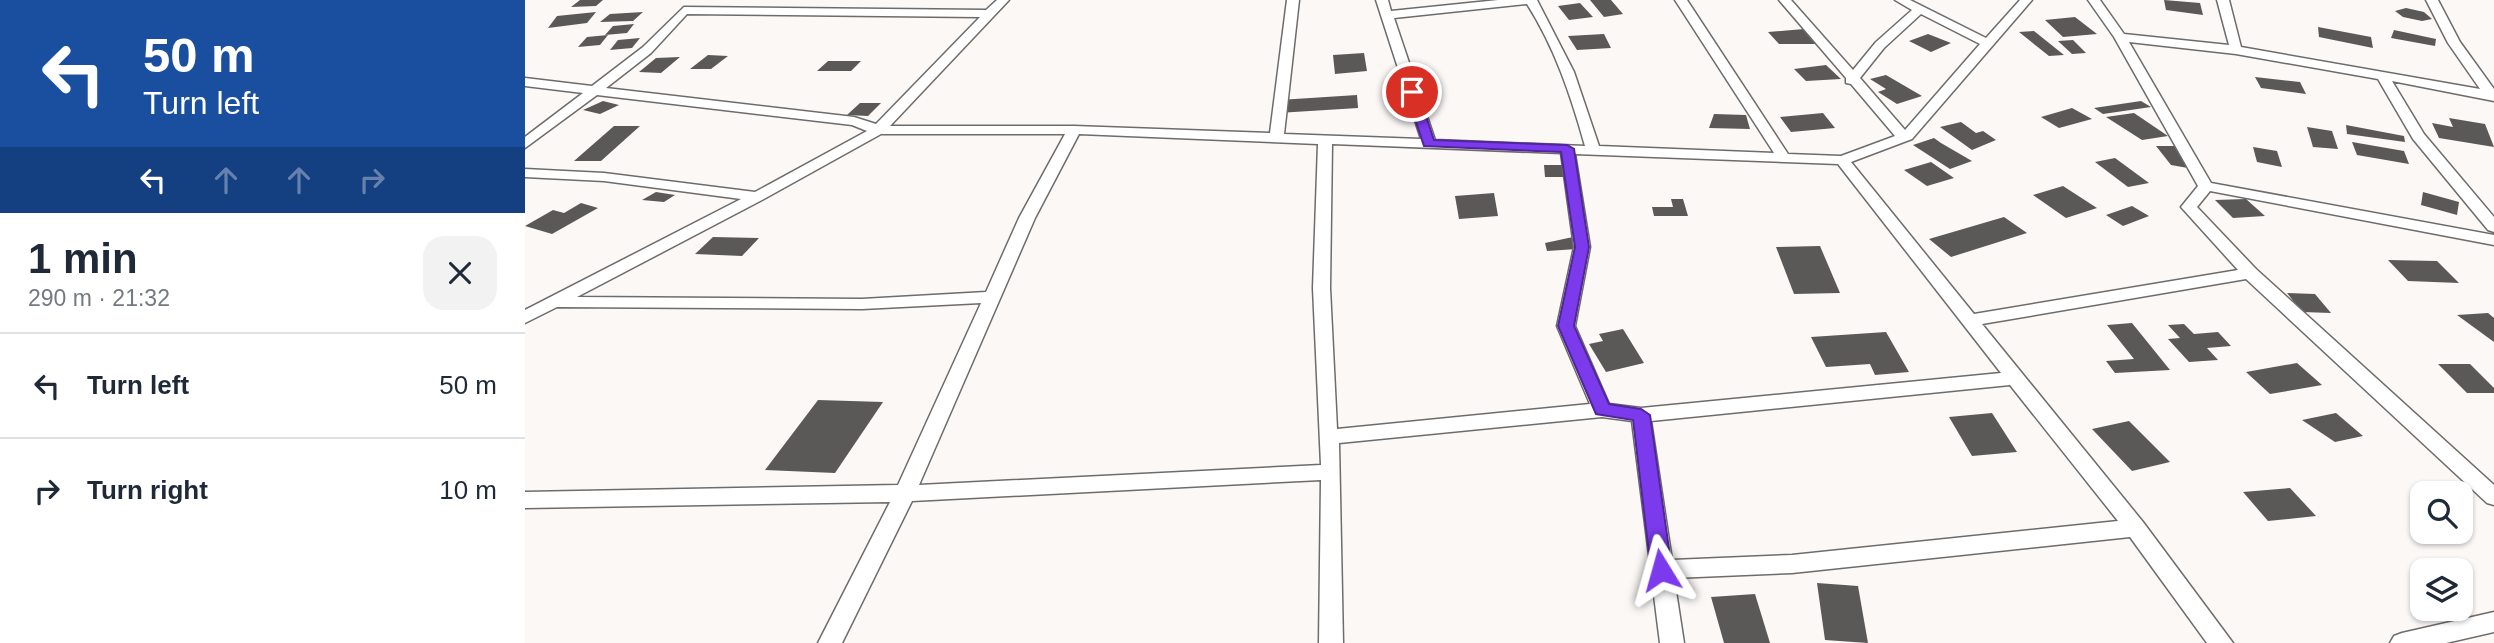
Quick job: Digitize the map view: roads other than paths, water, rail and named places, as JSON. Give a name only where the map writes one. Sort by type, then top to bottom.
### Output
[{"type":"street","points":[[525,317],[549,302],[757,197],[878,130],[1003,0]]},
{"type":"street","points":[[1277,137],[1293,0]]},
{"type":"street","points":[[1382,0],[1429,143]]},
{"type":"street","points":[[1388,15],[1449,5],[1530,0],[1548,26],[1563,59],[1593,150]]},
{"type":"street","points":[[1681,0],[1784,158]]},
{"type":"street","points":[[1785,0],[1851,80],[1904,138]]},
{"type":"street","points":[[1901,0],[1989,44]]},
{"type":"street","points":[[525,82],[854,121],[878,130],[1074,130],[1842,160],[1904,138],[2026,0]]},
{"type":"street","points":[[2094,0],[2120,37],[2206,187],[2494,240]]},
{"type":"street","points":[[2223,0],[2236,50]]},
{"type":"street","points":[[2432,0],[2454,43],[2493,96]]},
{"type":"street","points":[[1851,80],[1880,45],[1920,9]]},
{"type":"street","points":[[525,144],[647,50],[684,10],[990,14]]},
{"type":"street","points":[[2120,37],[2236,50],[2493,96]]},
{"type":"street","points":[[2383,76],[2418,136],[2494,228]]},
{"type":"street","points":[[830,643],[904,495],[989,297],[1074,130]]},
{"type":"street","points":[[1325,139],[1321,216],[1320,344],[1331,472],[1331,643]]},
{"type":"street","points":[[1567,149],[1582,247],[1566,326],[1602,410]]},
{"type":"street","points":[[1842,160],[2135,528],[2221,643]]},
{"type":"street","points":[[525,173],[604,177],[757,197]]},
{"type":"street","points":[[2206,187],[2189,207],[2250,273],[2494,497]]},
{"type":"street","points":[[1971,320],[2250,273]]},
{"type":"street","points":[[549,302],[862,304],[989,297]]},
{"type":"street","points":[[1328,437],[1602,410],[1641,415],[2013,378]]},
{"type":"street","points":[[1641,415],[1672,643]]},
{"type":"street","points":[[525,500],[740,500],[904,495],[1331,472]]},
{"type":"street","points":[[1661,570],[1793,564],[2135,528]]},
{"type":"street","points":[[2402,643],[2494,622]]}]
